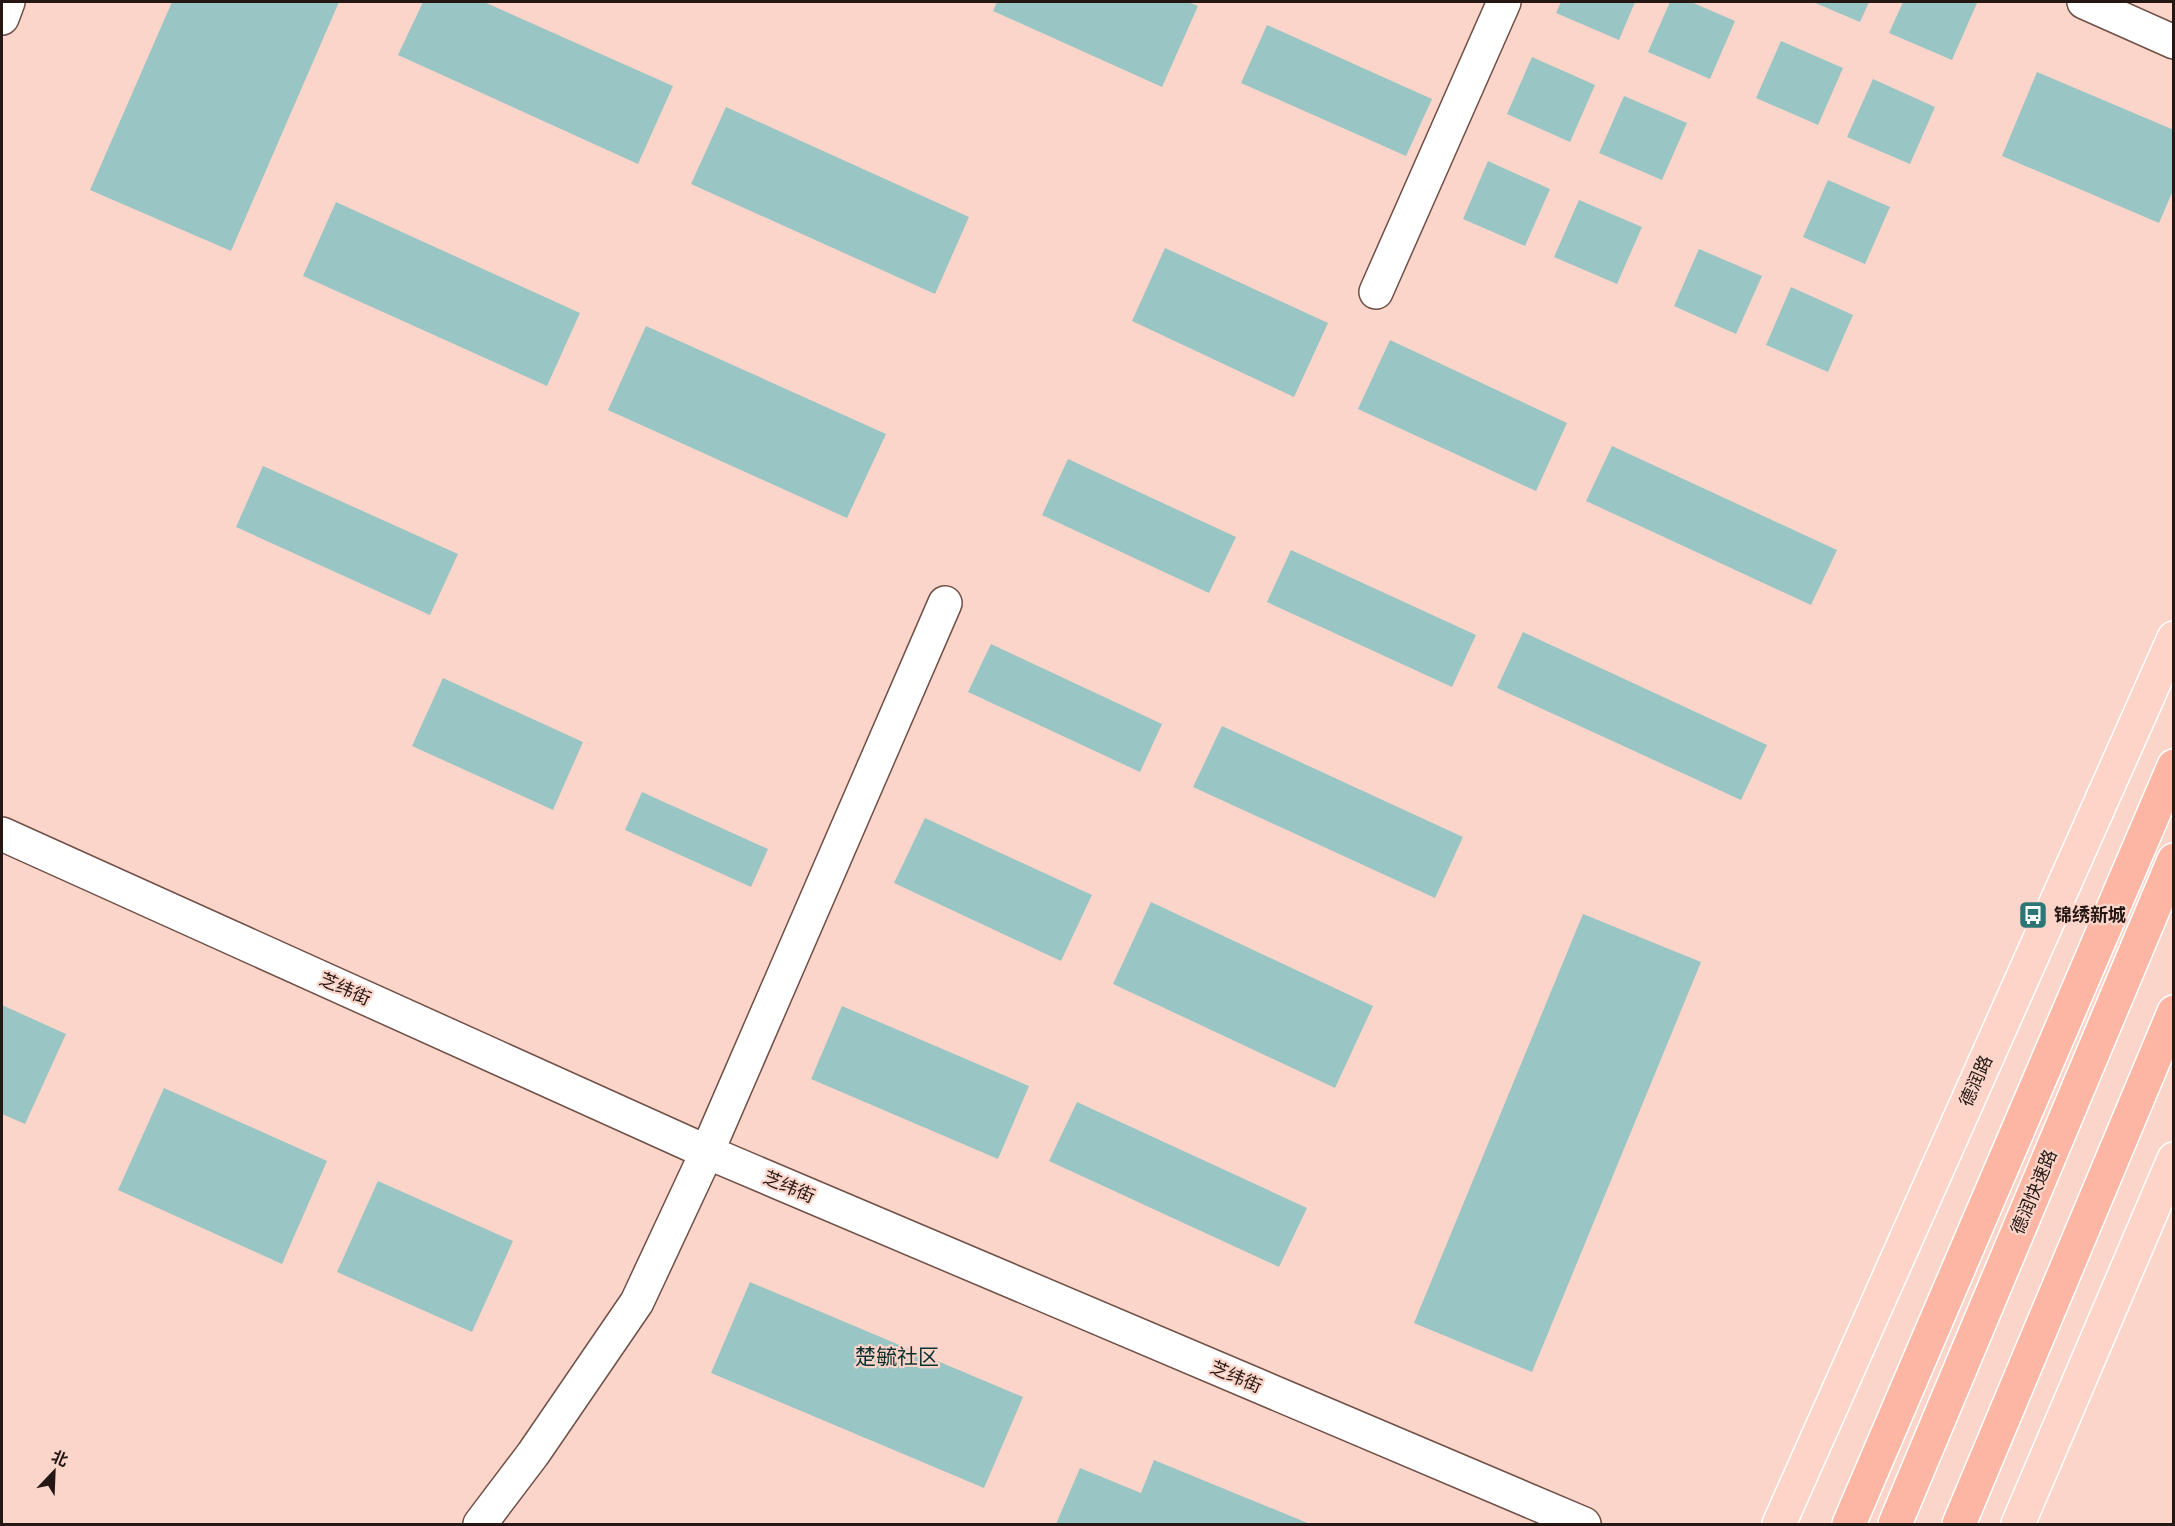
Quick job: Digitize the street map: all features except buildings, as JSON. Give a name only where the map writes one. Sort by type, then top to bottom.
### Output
[{"type":"highway","points":[[1849,1524],[2174,766]]},
{"type":"highway","name":"德润快速路","points":[[1895,1524],[2174,860]]},
{"type":"highway","points":[[1959,1524],[2174,1012]]},
{"type":"main road","name":"德润路","points":[[1779,1524],[2174,638]]},
{"type":"main road","points":[[2018,1524],[2174,1159]]},
{"type":"street","points":[[2,18],[9,2]]},
{"type":"street","points":[[1376,292],[1504,2]]},
{"type":"street","points":[[2084,2],[2174,42]]},
{"type":"street","points":[[480,1524],[532,1454],[637,1302],[707,1152],[945,603]]},
{"type":"street","name":"芝纬街","points":[[2,834],[707,1152],[1584,1524]]},
{"type":"place","name":"锦绣新城","points":[[2033,915]]},
{"type":"district","name":"楚毓社区","points":[[897,1357]]}]
